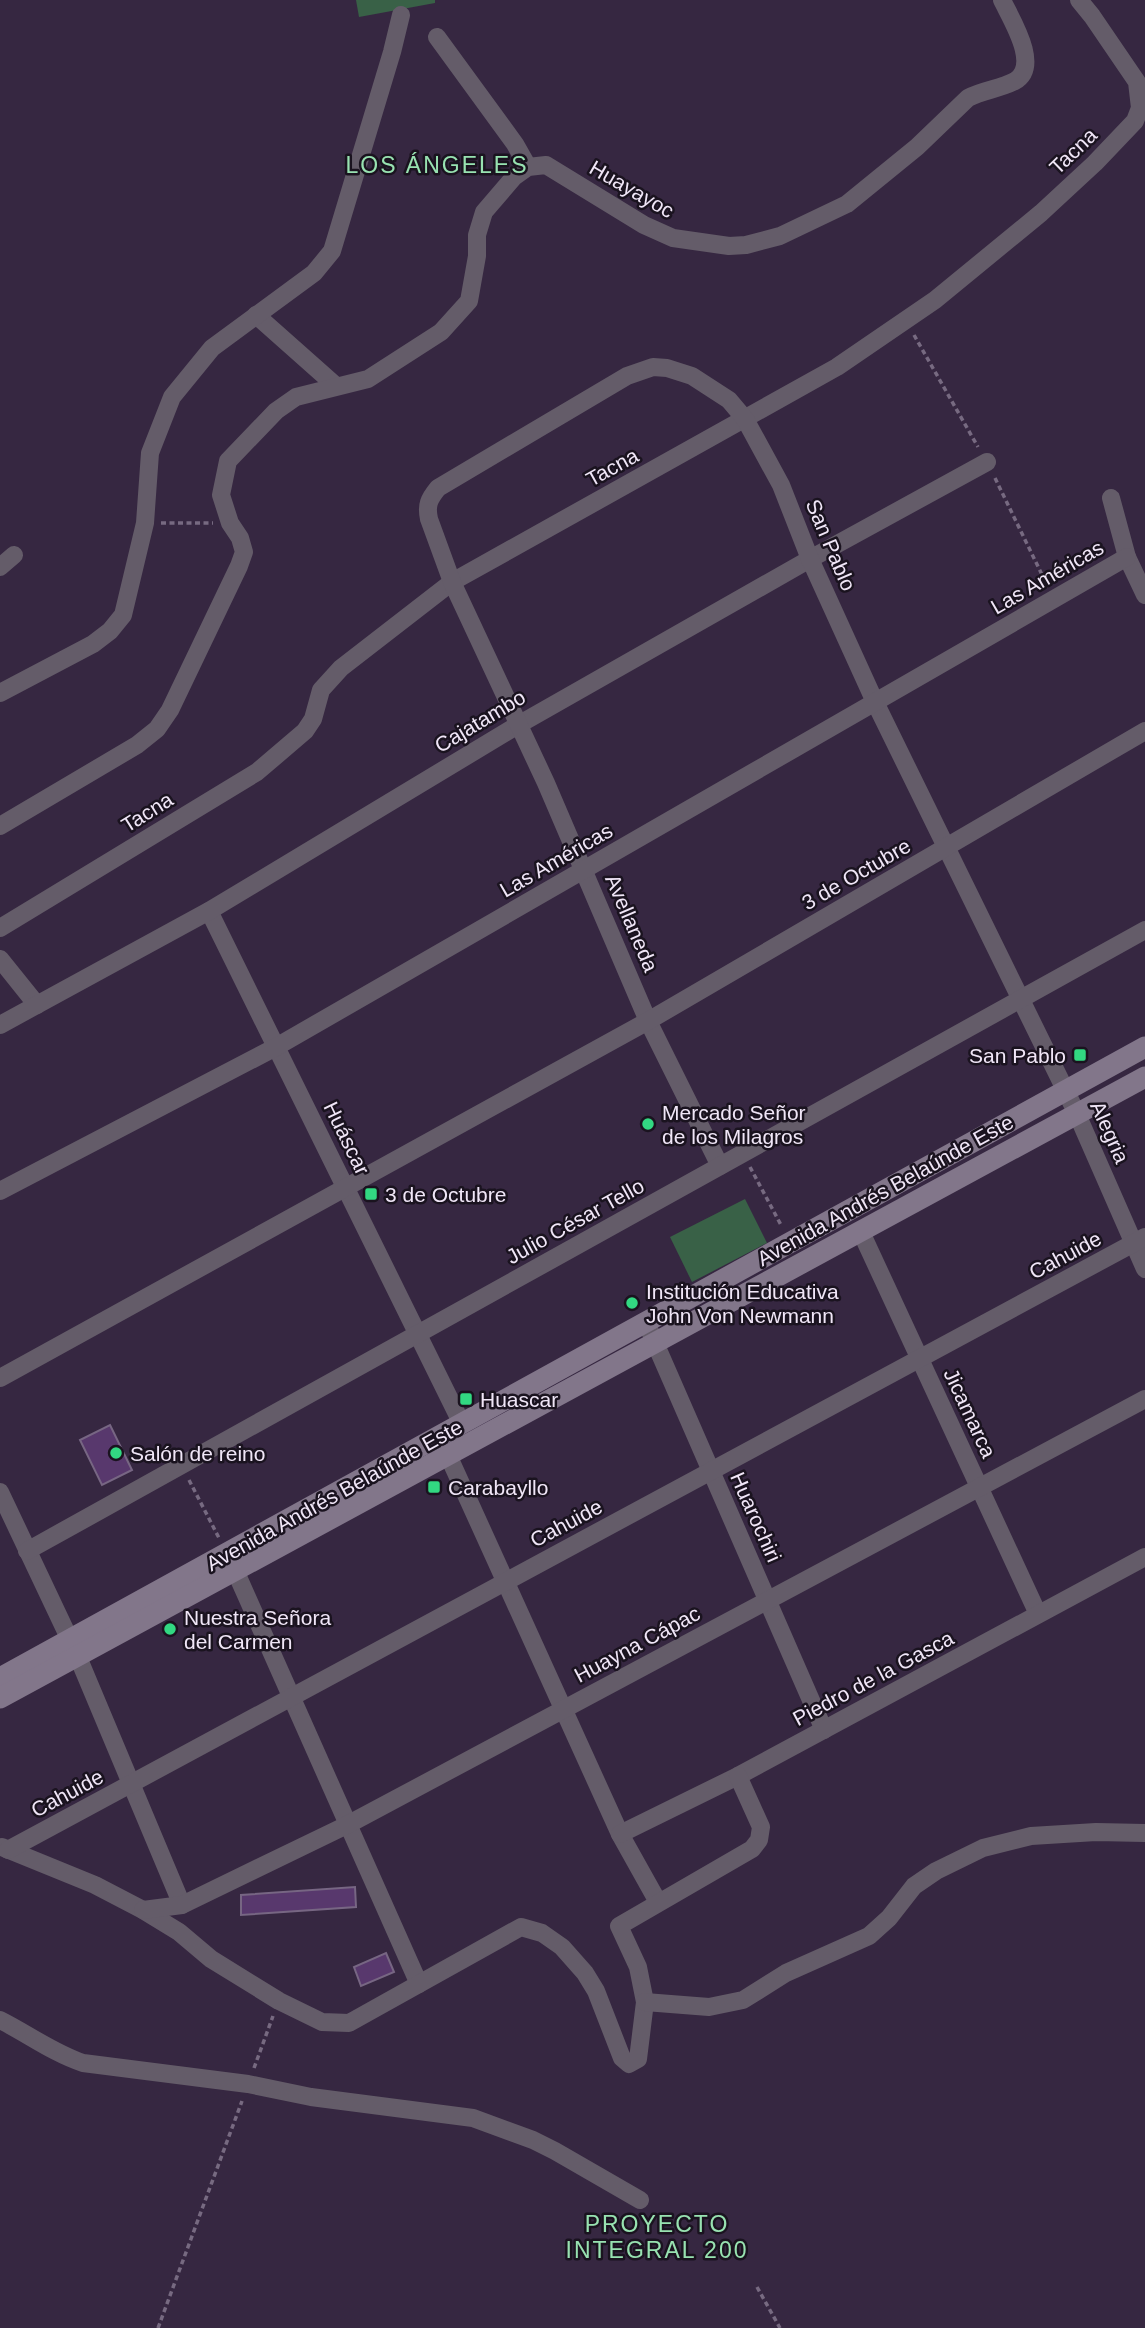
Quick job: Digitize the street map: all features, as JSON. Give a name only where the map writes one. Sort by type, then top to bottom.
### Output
[{"type":"street","name":"Huayayoc","points":[[528,167],[546,165],[644,225],[673,238],[729,246],[746,245],[780,236],[847,204],[917,147],[968,98],[1023,75],[1026,55],[1002,0]]},
{"type":"street","name":"Tacna","points":[[0,928],[257,772],[305,731],[313,719],[321,690],[341,668],[453,582],[837,367],[906,321],[1041,213],[1135,121],[1140,108],[1137,82],[1079,0]]},
{"type":"street","points":[[0,694],[93,644],[110,631],[123,615],[145,523],[150,453],[172,397],[212,348],[314,273],[332,251],[401,15]]},
{"type":"street","points":[[0,826],[137,745],[157,729],[170,710],[244,552],[220,495],[228,461],[276,411],[296,397],[368,379],[440,332],[468,301],[476,264],[477,235],[484,212],[514,177],[528,167],[437,37]]},
{"type":"street","points":[[256,315],[336,386]]},
{"type":"street","name":"San Pablo","points":[[653,367],[667,368],[692,376],[729,401],[745,419],[781,485],[810,559],[875,702],[1066,1091]]},
{"type":"street","name":"Avellaneda","points":[[653,367],[627,376],[438,488],[426,508],[453,582],[584,870],[648,1021],[720,1166]]},
{"type":"street","name":"Cajatambo","points":[[0,1025],[209,911],[518,725],[987,462]]},
{"type":"street","points":[[1111,498],[1128,557],[1145,595]]},
{"type":"street","name":"Las Américas","points":[[0,1191],[276,1047],[1128,557]]},
{"type":"street","name":"3 de Octubre","points":[[0,1378],[648,1021],[1145,731]]},
{"type":"street","name":"Huáscar","points":[[209,911],[462,1424]]},
{"type":"street","name":"Julio César Tello","points":[[27,1551],[1145,930]]},
{"type":"street","points":[[0,959],[37,1005]]},
{"type":"street","name":"Avenida Andrés Belaúnde Este","points":[[0,1699],[74,1649],[231,1562],[462,1424],[1145,1047]]},
{"type":"street","name":"Avenida Andrés Belaúnde Este","points":[[231,1562],[448,1455],[1145,1077]]},
{"type":"street","name":"Alegria","points":[[1066,1091],[1139,1240],[1145,1269]]},
{"type":"street","name":"Jicamarca","points":[[861,1231],[1038,1615]]},
{"type":"street","name":"Cahuide","points":[[4,1848],[133,1783],[1139,1240]]},
{"type":"street","name":"Huarochiri","points":[[646,1322],[824,1730]]},
{"type":"street","name":"Huayna Cápac","points":[[143,1910],[182,1905],[347,1825],[1145,1399]]},
{"type":"street","points":[[448,1455],[620,1834],[658,1902]]},
{"type":"street","points":[[0,1492],[6,1525],[27,1551],[74,1649],[133,1783],[182,1905]]},
{"type":"street","name":"Piedro de la Gasca","points":[[620,1834],[738,1776],[1145,1557]]},
{"type":"street","points":[[231,1562],[419,1984]]},
{"type":"street","name":"Avenida Andrés Belaúnde Este","points":[[0,1678],[74,1649]]},
{"type":"street","points":[[4,1848],[95,1885],[143,1910],[179,1932],[211,1959],[279,2001],[322,2022],[349,2023],[521,1927],[542,1933],[562,1947],[585,1973],[596,1992],[622,2058],[629,2064],[638,2059],[645,2002],[638,1967],[619,1926],[752,1849],[759,1840],[761,1827],[738,1776]]},
{"type":"street","points":[[645,2002],[709,2007],[743,2000],[786,1973],[869,1936],[889,1918],[914,1885],[936,1871],[983,1849],[1031,1836],[1096,1832],[1145,1833]]},
{"type":"street","points":[[0,2020],[58,2054],[83,2063],[248,2084],[311,2097],[473,2118],[533,2140],[640,2200]]},
{"type":"path","points":[[906,321],[987,462],[1037,566]]},
{"type":"path","points":[[145,523],[230,523]]},
{"type":"path","points":[[743,1154],[790,1243]]},
{"type":"path","points":[[181,1465],[231,1562]]},
{"type":"path","points":[[158,2328],[279,2001]]},
{"type":"path","points":[[757,2287],[780,2328]]},
{"type":"green space","points":[[356,0],[435,0],[435,3],[359,17]]},
{"type":"green space","points":[[745,1199],[767,1243],[692,1282],[670,1237]]},
{"type":"building","points":[[110,1425],[132,1470],[102,1485],[80,1440]]},
{"type":"building","points":[[355,1887],[356,1907],[241,1915],[241,1895]]},
{"type":"building","points":[[386,1953],[394,1972],[361,1986],[354,1967]]},
{"type":"place","name":"San Pablo","points":[[1080,1055]]},
{"type":"place","name":"Mercado Señor de los Milagros","points":[[648,1124]]},
{"type":"place","name":"3 de Octubre","points":[[371,1194]]},
{"type":"place","name":"Institución Educativa John Von Newmann","points":[[632,1303]]},
{"type":"place","name":"Huascar","points":[[466,1399]]},
{"type":"place","name":"Salón de reino","points":[[116,1453]]},
{"type":"place","name":"Carabayllo","points":[[434,1487]]},
{"type":"place","name":"Nuestra Señora del Carmen","points":[[170,1629]]},
{"type":"district","name":"LOS ÁNGELES","points":[[437,165]]},
{"type":"district","name":"PROYECTO INTEGRAL 200","points":[[657,2237]]}]
